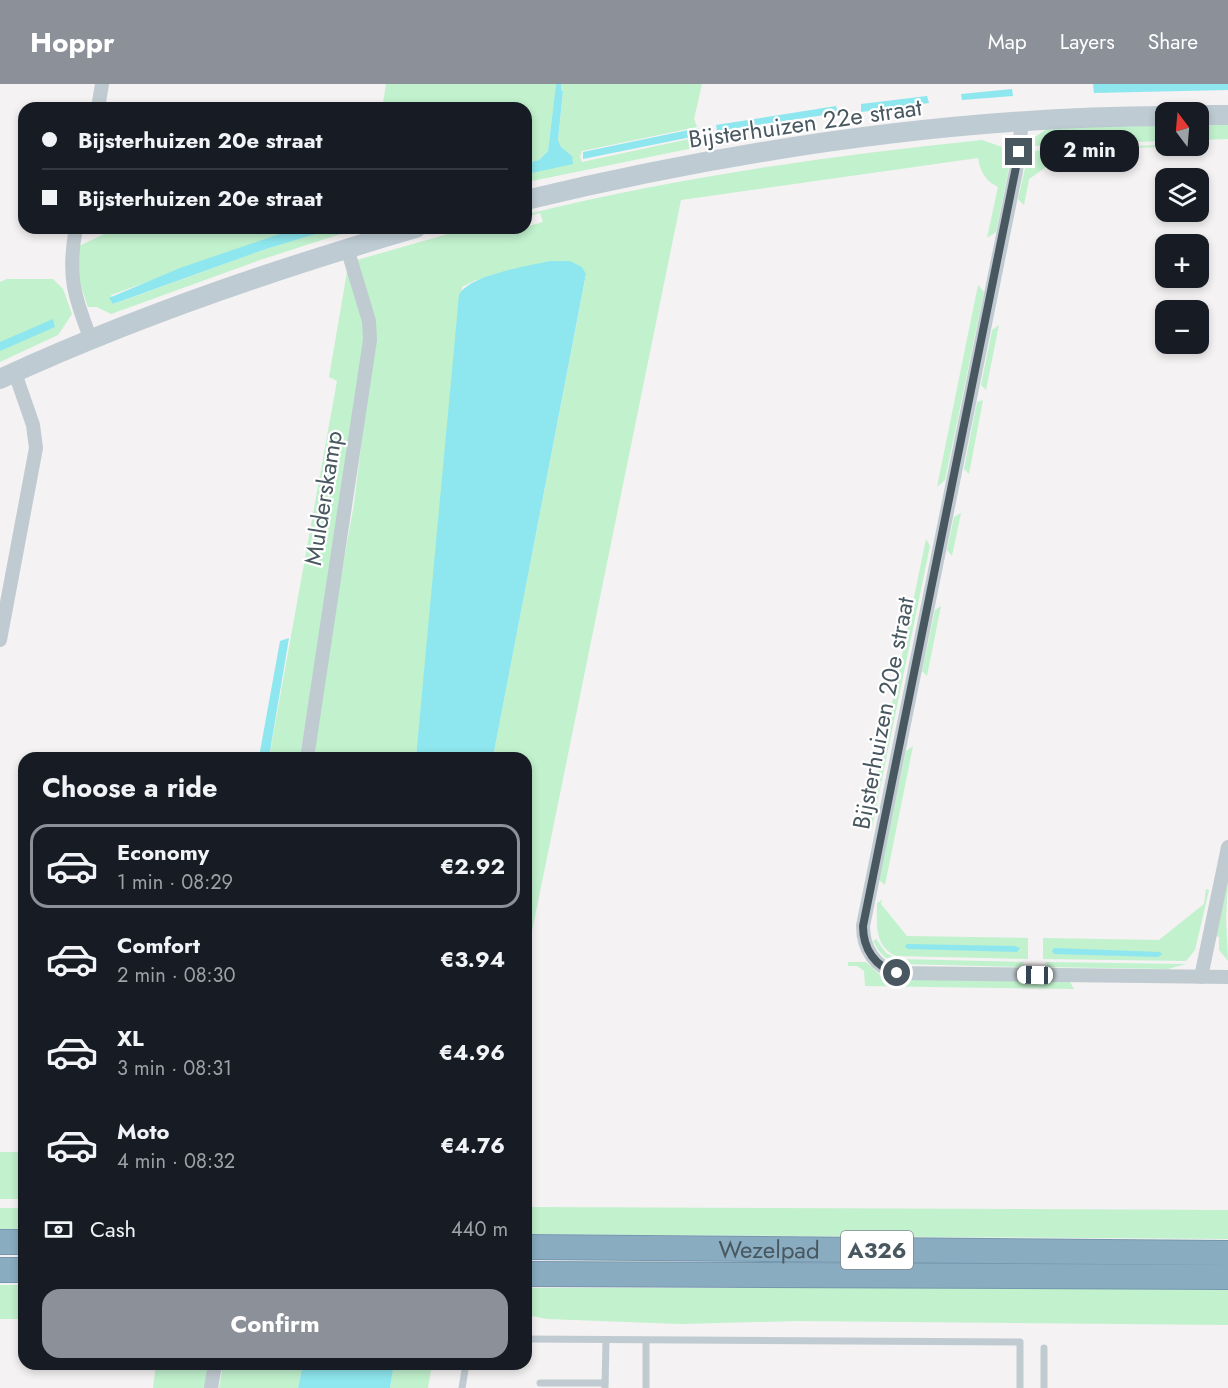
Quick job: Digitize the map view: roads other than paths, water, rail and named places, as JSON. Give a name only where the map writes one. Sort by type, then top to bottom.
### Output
[{"type":"highway","points":[[0,1242],[18,1242]]},
{"type":"highway","name":"Wezelpad","points":[[532,1247],[1228,1253]]},
{"type":"highway","points":[[0,1270],[18,1270]]},
{"type":"highway","name":"Wezelpad","points":[[532,1274],[1228,1276]]},
{"type":"main road","points":[[1209,115],[1228,115]]},
{"type":"main road","name":"Bijsterhuizen 22e straat","points":[[532,199],[700,163],[881,134],[1022,122],[1155,116]]},
{"type":"main road","points":[[7,376],[91,340],[239,284],[395,234]]},
{"type":"street","points":[[99,102],[102,84]]},
{"type":"street","name":"Bijsterhuizen 20e straat","points":[[1022,122],[1014,183],[863,926],[864,942],[878,963],[897,973],[1228,977]]},
{"type":"street","points":[[75,234],[70,259],[72,286],[91,340]]},
{"type":"street","name":"Mulderskamp","points":[[308,752],[370,340],[369,321],[347,248]]},
{"type":"street","points":[[0,640],[36,448],[33,425],[7,376]]},
{"type":"street","points":[[1201,976],[1228,847]]},
{"type":"street","points":[[211,1388],[214,1370]]},
{"type":"lane","points":[[532,1339],[1020,1342],[1020,1388]]},
{"type":"lane","points":[[540,1383],[605,1385],[606,1340]]},
{"type":"lane","points":[[646,1341],[646,1388]]},
{"type":"lane","points":[[1044,1348],[1044,1388]]},
{"type":"lane","points":[[462,1388],[465,1370]]},
{"type":"water","points":[[556,84],[561,84],[561,91],[563,91],[558,140],[561,147],[572,156],[573,164],[532,173],[532,162],[539,160],[548,151]]},
{"type":"water","points":[[1093,84],[1228,84],[1228,90],[1094,93]]},
{"type":"water","points":[[1012,89],[1013,96],[962,100],[961,94]]},
{"type":"water","points":[[927,96],[929,103],[861,112],[861,104]]},
{"type":"water","points":[[836,106],[838,113],[717,131],[716,125]]},
{"type":"water","points":[[698,128],[701,135],[583,159],[583,152]]},
{"type":"water","points":[[279,234],[316,234],[266,249],[113,304],[109,298],[180,268]]},
{"type":"water","points":[[550,261],[570,261],[582,267],[586,274],[494,752],[416,752],[459,295],[474,282],[514,269]]},
{"type":"water","points":[[53,319],[55,327],[0,351],[0,342]]},
{"type":"water","points":[[289,638],[270,752],[260,752],[280,641]]},
{"type":"water","points":[[907,944],[1015,946],[1020,948],[1017,952],[908,949],[905,947]]},
{"type":"water","points":[[1054,948],[1160,952],[1162,954],[1158,957],[1054,954],[1052,951]]},
{"type":"water","points":[[302,1370],[393,1370],[390,1388],[298,1388]]}]
